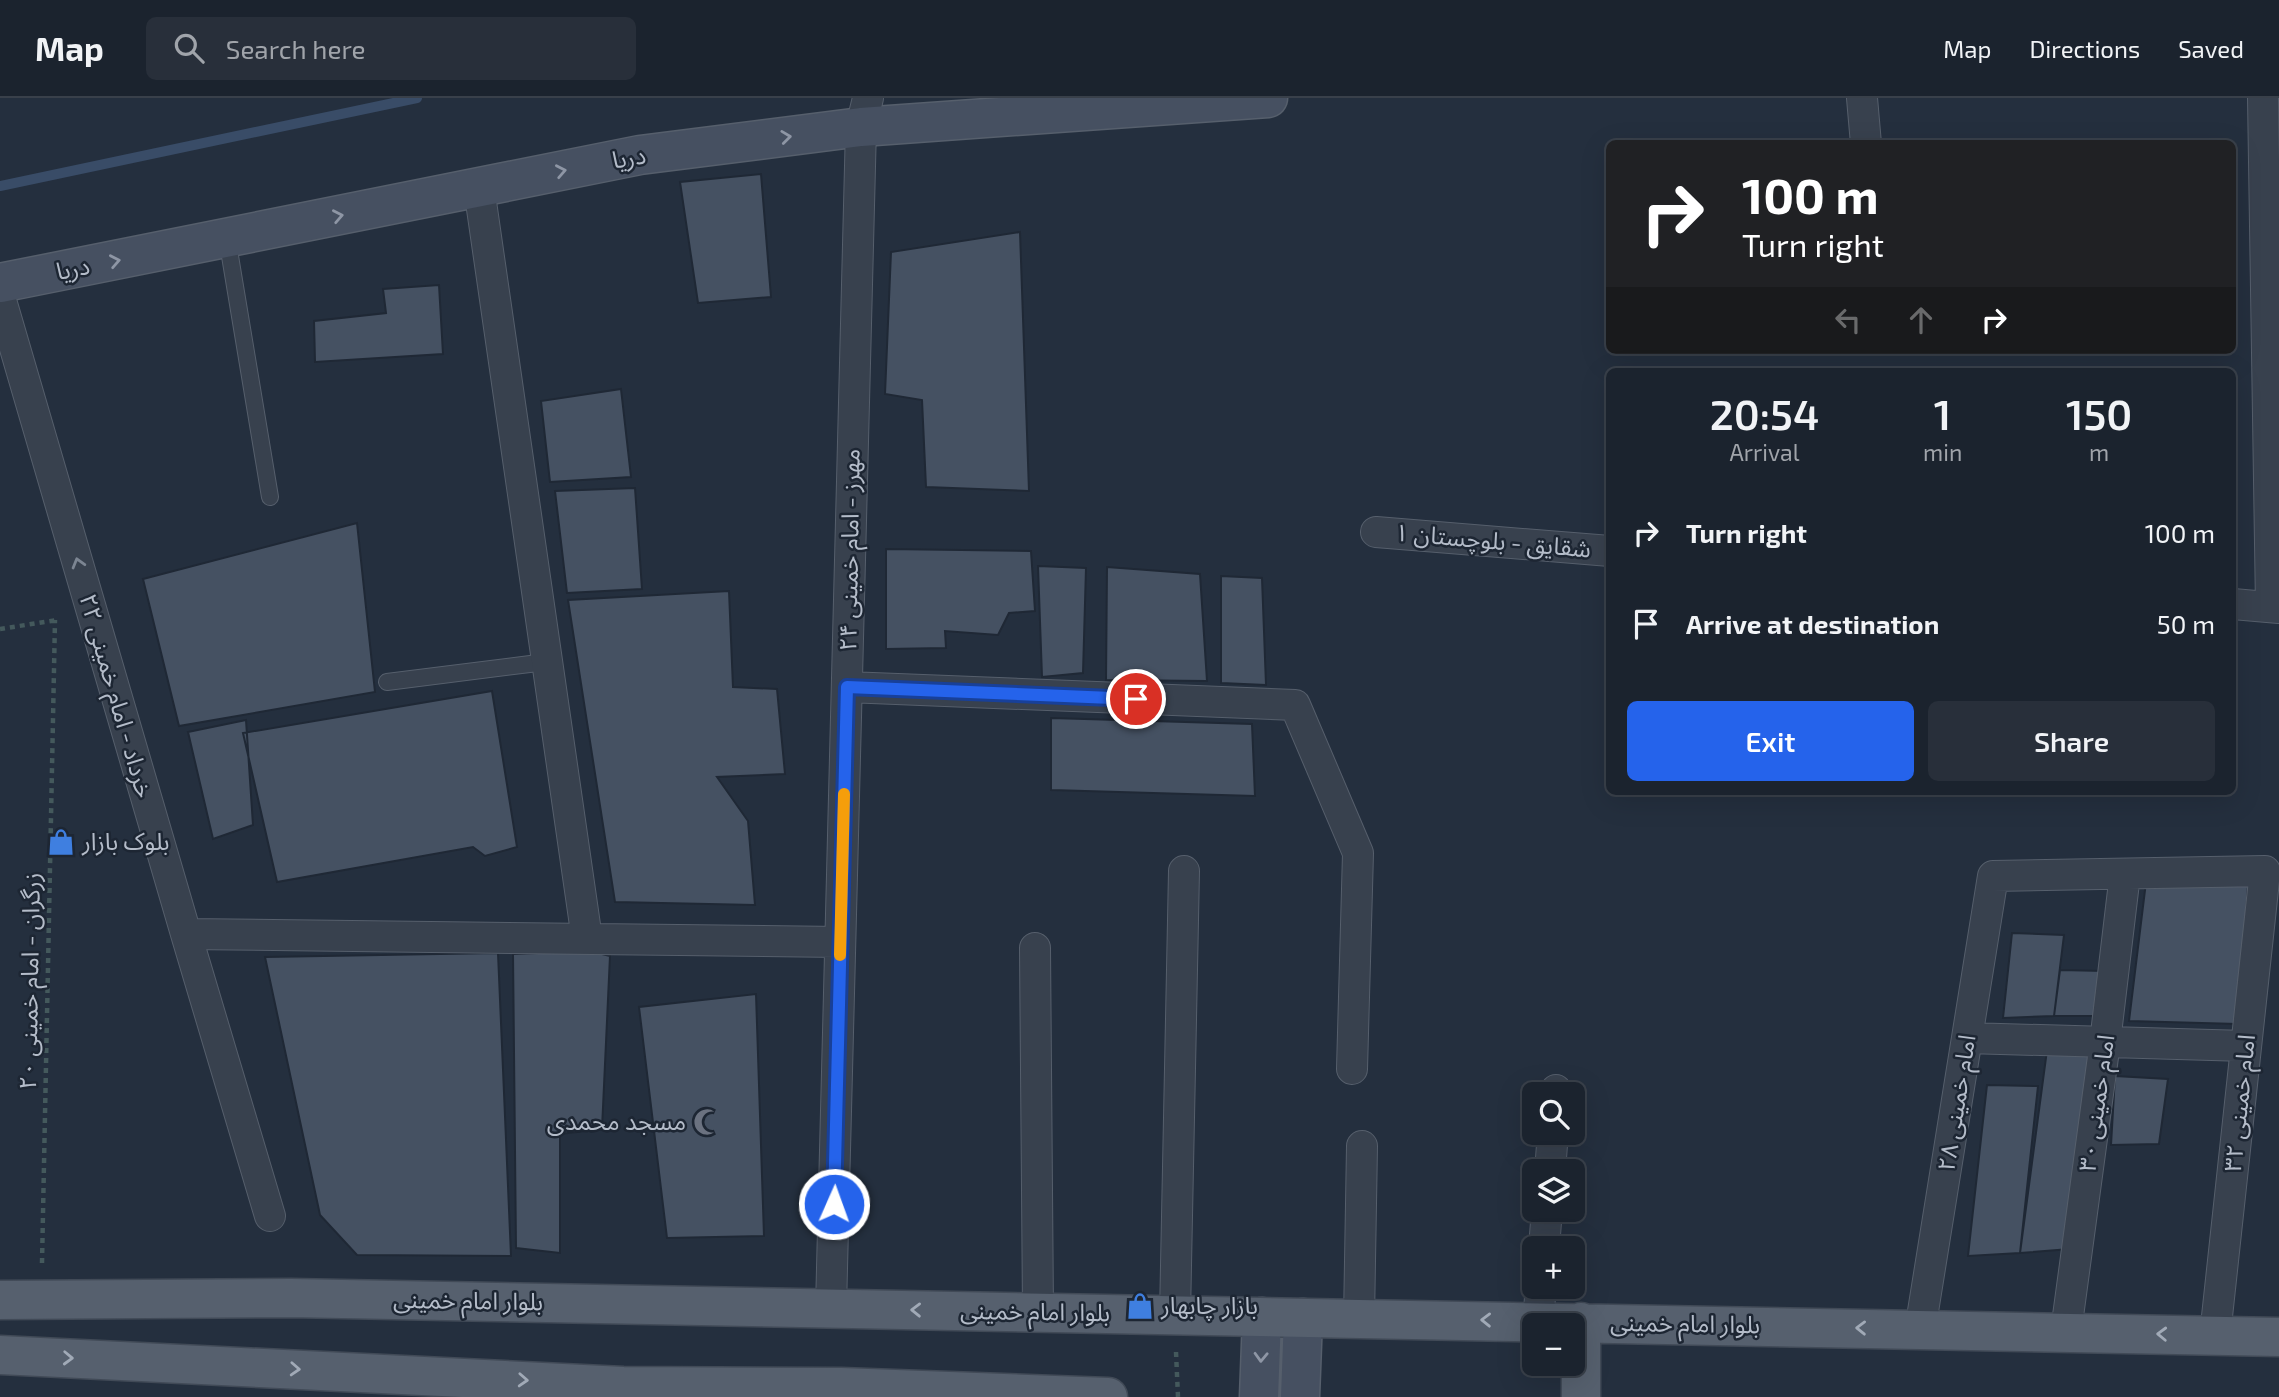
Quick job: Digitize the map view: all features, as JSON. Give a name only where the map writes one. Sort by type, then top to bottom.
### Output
[{"type":"main road","name":"بلوار امام خمینی","points":[[0,1300],[291,1298],[1359,1319],[1539,1303],[1561,1313]]},
{"type":"main road","name":"بلوار امام خمینی","points":[[1585,1322],[2279,1337]]},
{"type":"main road","points":[[0,1355],[428,1386],[623,1386],[1108,1397]]},
{"type":"main road","points":[[1581,1376],[1581,1397]]},
{"type":"street","name":"دریا","points":[[0,283],[864,113],[1268,98]]},
{"type":"street","points":[[1862,98],[1866,140]]},
{"type":"street","points":[[2236,604],[2275,608],[2263,98]]},
{"type":"street","name":"مهرز - امام خمینی ۲۴","points":[[831,1308],[864,113]]},
{"type":"street","points":[[479,188],[587,939]]},
{"type":"street","name":"خرداد - امام خمینی ۲۲","points":[[0,297],[270,1216]]},
{"type":"street","name":"شقایق - بلوچستان ۱","points":[[1376,532],[1606,551]]},
{"type":"street","points":[[847,687],[1295,705],[1358,853],[1352,1069]]},
{"type":"street","points":[[1175,1315],[1184,871]]},
{"type":"street","name":"امام خمینی ۳۲","points":[[2125,874],[2265,871],[2215,1335]]},
{"type":"street","name":"امام خمینی ۲۸","points":[[1920,1330],[1993,876],[2125,874]]},
{"type":"street","name":"امام خمینی ۳۰","points":[[2066,1331],[2125,874]]},
{"type":"street","points":[[186,934],[840,943]]},
{"type":"street","points":[[1035,948],[1038,1312]]},
{"type":"street","points":[[1967,1038],[2246,1046]]},
{"type":"street","points":[[1359,1319],[1362,1146]]},
{"type":"street","points":[[1259,1397],[1262,1317]]},
{"type":"street","points":[[1300,1397],[1303,1318]]},
{"type":"lane","points":[[227,239],[270,498]]},
{"type":"lane","points":[[387,682],[547,662]]},
{"type":"path","points":[[0,629],[93,615]]},
{"type":"path","name":"زرگران - امام خمینی ۲۰","points":[[41,1299],[55,621]]},
{"type":"building","points":[[761,174],[771,297],[698,303],[680,182]]},
{"type":"building","points":[[1020,232],[1029,491],[926,487],[922,400],[885,394],[891,252]]},
{"type":"building","points":[[439,285],[443,354],[315,362],[314,321],[386,313],[383,289]]},
{"type":"building","points":[[621,389],[631,477],[550,482],[541,401]]},
{"type":"building","points":[[635,488],[642,589],[567,593],[555,491]]},
{"type":"building","points":[[357,523],[375,692],[179,726],[143,579]]},
{"type":"building","points":[[886,549],[1031,551],[1035,611],[1009,613],[998,635],[945,631],[946,648],[886,649]]},
{"type":"building","points":[[1038,566],[1086,568],[1083,673],[1042,677]]},
{"type":"building","points":[[1107,567],[1200,574],[1207,681],[1106,680]]},
{"type":"building","points":[[1221,576],[1262,578],[1266,685],[1221,683]]},
{"type":"building","points":[[729,591],[733,687],[777,689],[785,774],[717,777],[748,821],[755,905],[615,902],[568,600]]},
{"type":"building","points":[[492,691],[517,847],[485,856],[473,847],[277,882],[243,733]]},
{"type":"building","points":[[1051,718],[1252,724],[1255,796],[1051,790]]},
{"type":"building","points":[[246,720],[253,825],[213,839],[188,732]]},
{"type":"building","points":[[2146,882],[2248,886],[2238,1024],[2129,1021]]},
{"type":"building","points":[[2012,933],[2064,935],[2054,1016],[2003,1018]]},
{"type":"building","points":[[590,951],[610,956],[602,1129],[560,1134],[560,1253],[516,1248],[513,954]]},
{"type":"building","points":[[498,953],[511,1256],[357,1255],[320,1215],[265,957]]},
{"type":"building","points":[[2060,970],[2105,971],[2101,1016],[2054,1016]]},
{"type":"building","name":"مسجد محمدی","points":[[756,994],[764,1236],[667,1238],[639,1007]]},
{"type":"building","points":[[2101,1047],[2070,1249],[2020,1253],[2047,1050]]},
{"type":"building","points":[[2115,1076],[2168,1079],[2159,1144],[2111,1145]]},
{"type":"building","points":[[1987,1085],[2038,1086],[2020,1253],[1968,1256]]},
{"type":"waterway","points":[[0,186],[417,98]]},
{"type":"slow traffic","points":[[840,955],[844,794]]},
{"type":"place","name":"بلوک بازار","points":[[61,842]]},
{"type":"place","name":"مسجد محمدی","points":[[707,1122]]},
{"type":"place","name":"بازار چابهار","points":[[1140,1306]]},
{"type":"route","points":[[834,1204],[847,687],[1136,699]]}]
